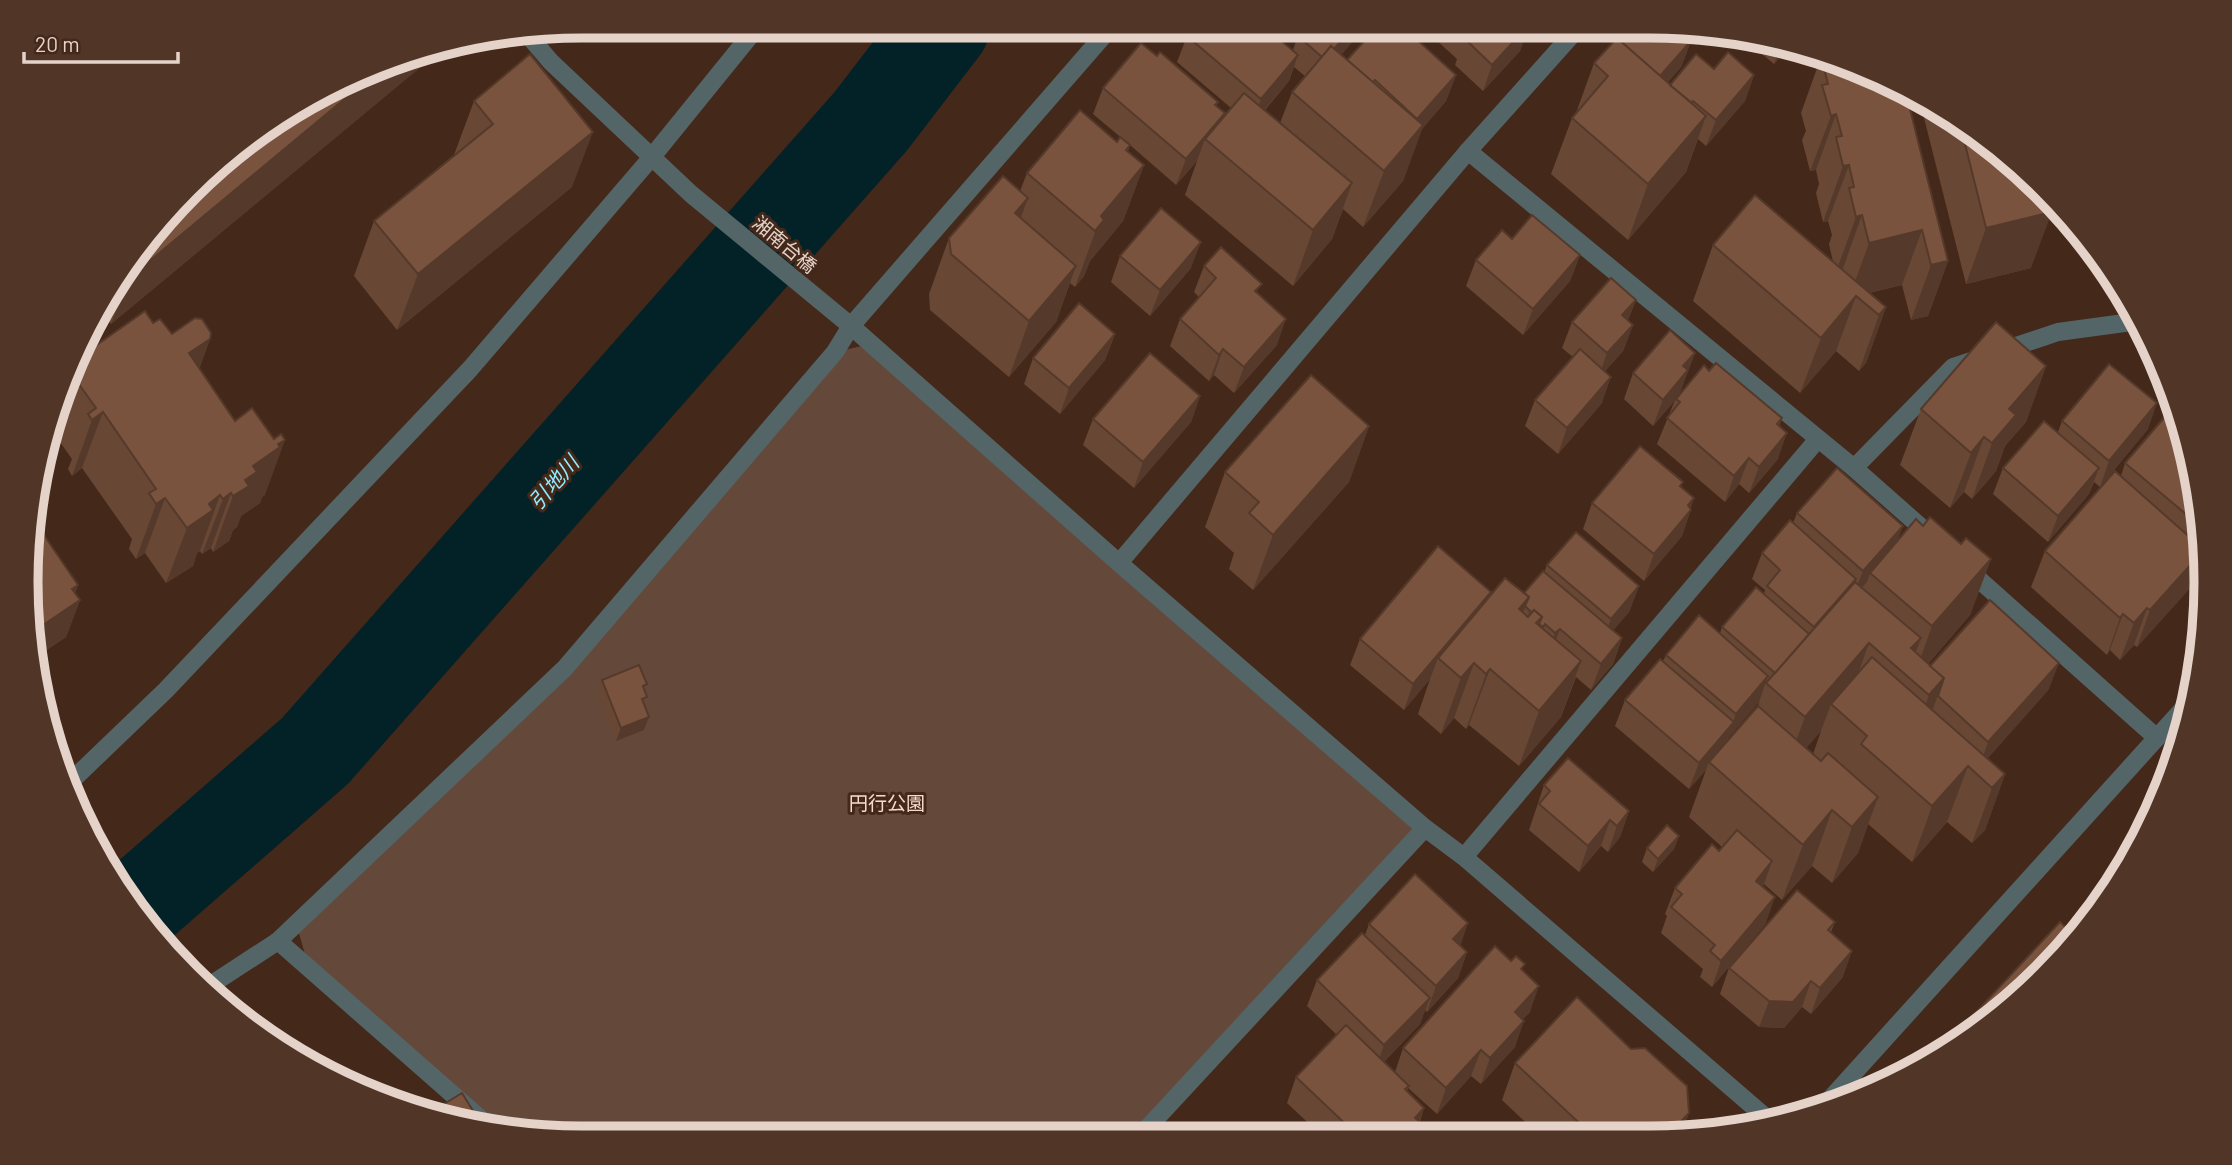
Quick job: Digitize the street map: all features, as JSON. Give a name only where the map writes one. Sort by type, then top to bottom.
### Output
[{"type":"street","points":[[75,777],[176,680],[452,389],[652,158],[748,38]]},
{"type":"street","points":[[214,983],[278,941],[565,668],[835,352],[851,326],[1101,38]]},
{"type":"street","points":[[1119,563],[1468,151],[1569,38]]},
{"type":"street","name":"湘南台橋","points":[[533,41],[551,62],[691,194],[851,326],[1425,828],[1464,858],[1762,1114]]},
{"type":"street","points":[[1468,151],[1854,468],[2157,738]]},
{"type":"street","points":[[1854,468],[1953,367],[2059,332],[2127,323]]},
{"type":"street","points":[[1464,858],[1818,439]]},
{"type":"street","points":[[1835,1094],[2177,716]]},
{"type":"street","points":[[1149,1126],[1425,828]]},
{"type":"street","points":[[278,941],[477,1116]]},
{"type":"green space","name":"円行公園","points":[[871,344],[1425,828],[1149,1126],[582,1126],[511,1122],[483,1117],[309,968],[296,923],[482,747],[664,549],[835,352]]},
{"type":"building","points":[[1189,38],[1278,38],[1298,55],[1261,99]]},
{"type":"building","points":[[1300,38],[1344,38],[1334,49],[1331,46],[1322,57]]},
{"type":"building","points":[[1367,38],[1415,38],[1456,75],[1417,119],[1375,80],[1373,83],[1347,60]]},
{"type":"building","points":[[1466,38],[1517,38],[1492,65]]},
{"type":"building","points":[[1617,38],[1706,116],[1648,184],[1572,118],[1608,76],[1594,63]]},
{"type":"building","points":[[1649,38],[1691,41],[1660,76],[1619,40]]},
{"type":"building","points":[[1141,43],[1157,56],[1160,52],[1218,102],[1215,105],[1225,113],[1186,159],[1103,88]]},
{"type":"building","points":[[1331,46],[1423,125],[1384,171],[1292,92]]},
{"type":"building","points":[[1728,52],[1754,75],[1716,120],[1670,85],[1696,54],[1714,69]]},
{"type":"building","points":[[530,54],[593,132],[418,274],[374,221],[493,124],[474,101]]},
{"type":"building","points":[[1824,67],[1909,104],[1948,261],[1931,265],[1922,230],[1869,243],[1862,215],[1856,217],[1849,188],[1854,187],[1849,165],[1843,166],[1836,137],[1842,136],[1836,114],[1831,116],[1822,85],[1828,84]]},
{"type":"building","points":[[359,87],[135,273],[173,224],[224,173],[280,130],[310,111]]},
{"type":"building","points":[[1244,93],[1352,183],[1313,230],[1205,139]]},
{"type":"building","points":[[1080,110],[1117,142],[1120,137],[1130,145],[1126,150],[1144,165],[1101,216],[1104,220],[1095,231],[1027,173]]},
{"type":"building","points":[[1964,138],[2008,173],[2048,213],[1986,228]]},
{"type":"building","points":[[1003,176],[1028,198],[1015,213],[1076,266],[1029,321],[951,254],[949,238]]},
{"type":"building","points":[[1755,195],[1886,307],[1879,315],[1856,296],[1821,338],[1713,245]]},
{"type":"building","points":[[1161,208],[1201,242],[1160,290],[1120,256]]},
{"type":"building","points":[[1532,215],[1580,255],[1533,309],[1476,260],[1502,230],[1512,239]]},
{"type":"building","points":[[1221,247],[1262,284],[1255,291],[1286,319],[1244,367],[1223,349],[1219,355],[1180,319],[1216,278],[1204,266]]},
{"type":"building","points":[[1611,278],[1636,300],[1622,315],[1633,325],[1607,353],[1572,322]]},
{"type":"building","points":[[1079,303],[1115,334],[1069,388],[1033,358]]},
{"type":"building","points":[[145,311],[153,323],[160,319],[172,334],[195,318],[202,319],[211,333],[210,339],[189,353],[235,421],[252,408],[274,439],[281,434],[285,440],[278,444],[280,447],[253,466],[257,472],[245,480],[249,486],[233,496],[231,493],[223,499],[220,495],[209,504],[213,510],[187,528],[165,498],[156,504],[149,493],[156,489],[103,412],[92,420],[88,414],[96,408],[77,382],[92,348]]},
{"type":"building","points":[[1996,322],[2046,366],[2009,409],[2016,415],[1992,443],[1984,437],[1971,453],[1921,409]]},
{"type":"building","points":[[1670,330],[1695,353],[1683,366],[1688,370],[1663,400],[1633,373]]},
{"type":"building","points":[[1580,349],[1611,377],[1567,428],[1535,400]]},
{"type":"building","points":[[1150,353],[1200,396],[1143,462],[1093,419]]},
{"type":"building","points":[[1716,363],[1782,418],[1777,424],[1787,433],[1759,467],[1749,458],[1734,476],[1667,418],[1680,402],[1676,399],[1704,365],[1709,371]]},
{"type":"building","points":[[2109,364],[2157,403],[2109,461],[2062,421]]},
{"type":"building","points":[[1311,375],[1369,426],[1273,535],[1249,513],[1259,502],[1225,472]]},
{"type":"building","points":[[2167,415],[2183,476],[2190,517],[2125,463]]},
{"type":"building","points":[[2044,421],[2099,468],[2058,516],[2003,468]]},
{"type":"building","points":[[1640,446],[1683,482],[1680,486],[1694,498],[1688,505],[1691,510],[1654,554],[1592,503]]},
{"type":"building","points":[[1837,468],[1903,526],[1863,571],[1797,513]]},
{"type":"building","points":[[2115,471],[2191,539],[2193,562],[2150,610],[2147,608],[2134,623],[2123,614],[2120,618],[2045,551]]},
{"type":"building","points":[[1930,517],[1961,544],[1966,538],[1991,559],[1932,626],[1870,573],[1916,519],[1923,526]]},
{"type":"building","points":[[1790,520],[1856,579],[1814,627],[1767,586],[1780,570],[1762,553]]},
{"type":"building","points":[[41,531],[78,585],[72,589],[80,600],[41,627],[38,582]]},
{"type":"building","points":[[1576,532],[1639,586],[1611,619],[1547,565]]},
{"type":"building","points":[[1438,546],[1491,592],[1413,684],[1360,639]]},
{"type":"building","points":[[1543,571],[1622,638],[1601,664],[1560,629],[1555,633],[1545,624],[1543,627],[1539,624],[1542,617],[1534,610],[1529,615],[1531,612],[1525,606],[1529,597],[1524,593]]},
{"type":"building","points":[[1505,578],[1529,597],[1519,609],[1528,617],[1534,610],[1542,617],[1536,623],[1581,661],[1539,711],[1490,669],[1486,674],[1474,663],[1461,678],[1438,658]]},
{"type":"building","points":[[1855,582],[1921,638],[1911,648],[1944,678],[1929,695],[1869,643],[1805,717],[1766,683]]},
{"type":"building","points":[[1756,587],[1809,634],[1775,673],[1722,627]]},
{"type":"building","points":[[1990,600],[2059,663],[1988,742],[1938,696],[1944,678],[1930,666]]},
{"type":"building","points":[[1699,615],[1768,676],[1736,714],[1666,655]]},
{"type":"building","points":[[1872,657],[2005,774],[1992,788],[1968,766],[1932,806],[1861,744],[1867,736],[1831,704]]},
{"type":"building","points":[[1660,659],[1734,722],[1699,763],[1625,700]]},
{"type":"building","points":[[639,665],[647,684],[643,686],[647,697],[642,699],[649,717],[621,728],[602,680]]},
{"type":"building","points":[[1758,706],[1821,761],[1828,753],[1878,797],[1852,827],[1832,810],[1803,845],[1709,762]]},
{"type":"building","points":[[1568,758],[1629,811],[1617,826],[1610,820],[1588,846],[1539,804],[1550,791],[1544,785]]},
{"type":"building","points":[[1667,825],[1679,836],[1658,859],[1647,848]]},
{"type":"building","points":[[1737,830],[1772,861],[1756,881],[1775,897],[1721,961],[1710,951],[1715,945],[1671,907],[1682,894],[1675,888],[1712,844],[1719,851]]},
{"type":"building","points":[[1415,874],[1468,923],[1453,939],[1467,952],[1436,986],[1369,924]]},
{"type":"building","points":[[1797,890],[1835,922],[1828,930],[1852,951],[1820,988],[1811,981],[1793,1002],[1769,1001],[1729,968]]},
{"type":"building","points":[[2060,922],[2068,930],[2008,992],[1961,1028]]},
{"type":"building","points":[[1362,933],[1430,998],[1384,1045],[1317,980]]},
{"type":"building","points":[[1495,946],[1511,961],[1516,956],[1525,964],[1521,969],[1539,986],[1515,1012],[1524,1021],[1490,1058],[1481,1050],[1446,1088],[1403,1048]]},
{"type":"building","points":[[1577,997],[1631,1049],[1645,1048],[1687,1086],[1689,1113],[1677,1125],[1582,1126],[1515,1063]]},
{"type":"building","points":[[1346,1025],[1409,1086],[1405,1089],[1424,1108],[1415,1118],[1420,1122],[1416,1126],[1348,1126],[1296,1077]]},
{"type":"building","points":[[462,1093],[476,1116],[442,1108],[439,1107]]},
{"type":"waterway","name":"引地川","points":[[142,902],[315,751],[871,121],[935,38]]}]
